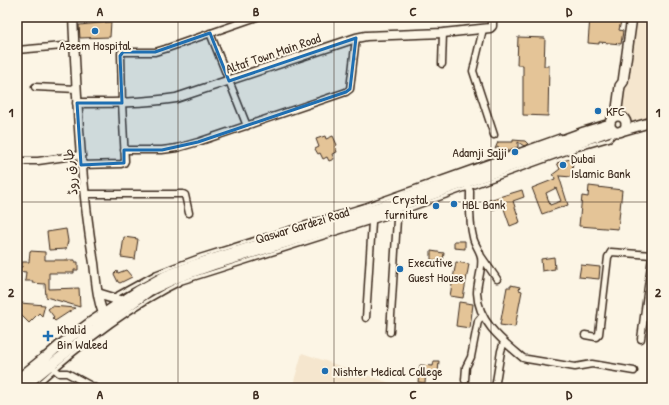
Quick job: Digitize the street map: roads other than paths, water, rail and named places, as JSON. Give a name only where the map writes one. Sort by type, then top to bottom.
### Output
[{"type":"main road","points":[[584,132],[615,129],[626,125],[621,118],[618,102],[620,86],[623,82],[632,17]]},
{"type":"main road","points":[[621,118],[625,86],[623,82]]},
{"type":"main road","points":[[17,383],[60,345],[91,322],[105,318],[119,300],[171,273],[379,204],[584,132],[602,122],[618,102]]},
{"type":"main road","points":[[615,129],[611,120],[621,118],[637,121],[652,116]]},
{"type":"main road","name":"Qaswar Gardezi Road","points":[[22,388],[52,368],[105,318],[152,294],[179,277],[213,265],[345,225],[394,212],[615,129],[652,122]]},
{"type":"main road","points":[[99,294],[119,300]]},
{"type":"street","name":"طارق روڈ","points":[[73,17],[80,154],[84,194],[89,236],[99,294],[105,318]]},
{"type":"street","points":[[81,164],[124,163],[125,161],[121,53],[155,52],[257,17]]},
{"type":"street","points":[[492,17],[491,27],[483,29],[473,71],[494,134]]},
{"type":"street","name":"Altaf Town Main Road","points":[[77,103],[122,103],[160,101],[176,98],[356,38],[366,36],[443,33],[483,29]]},
{"type":"street","points":[[210,33],[247,126]]},
{"type":"street","points":[[442,64],[443,33]]},
{"type":"street","points":[[124,150],[162,150],[177,148],[247,126],[348,91],[350,89],[356,38]]},
{"type":"street","points":[[17,50],[74,45]]},
{"type":"street","points":[[35,87],[77,89]]},
{"type":"street","points":[[17,161],[38,161],[80,154]]},
{"type":"street","points":[[468,187],[470,192],[471,230],[473,240],[481,256],[497,279]]},
{"type":"street","points":[[84,194],[182,194],[185,195],[188,213]]},
{"type":"street","points":[[390,332],[397,219],[394,212]]},
{"type":"street","points":[[366,318],[372,222]]},
{"type":"street","points":[[585,335],[596,337],[599,334],[608,257],[611,252],[652,256],[642,339]]},
{"type":"street","points":[[481,256],[477,293],[478,304],[482,316],[504,342],[523,358],[575,367],[592,364],[634,371]]},
{"type":"street","points":[[465,380],[466,366],[471,357],[478,320],[482,316]]},
{"type":"street","points":[[495,388],[501,351],[504,342]]},
{"type":"street","points":[[52,368],[59,373],[67,373],[95,388]]},
{"type":"lane","points":[[459,188],[468,187],[579,148],[610,139],[615,129]]},
{"type":"lane","points":[[34,388],[52,368],[152,294],[213,271],[372,222],[394,212]]},
{"type":"lane","points":[[17,376],[87,319],[91,322]]},
{"type":"place","name":"Azeem Hospital","points":[[95,31]]},
{"type":"place","name":"KFC","points":[[598,111]]},
{"type":"place","name":"Adamji Sajji","points":[[515,152]]},
{"type":"place","name":"Dubai Islamic Bank","points":[[563,165]]},
{"type":"place","name":"HBL Bank","points":[[454,204]]},
{"type":"place","name":"Crystal furniture","points":[[436,206]]},
{"type":"place","name":"Executive Guest House","points":[[400,269]]},
{"type":"place","name":"Khalid Bin Waleed","points":[[48,336]]},
{"type":"place","name":"Nishter Medical College","points":[[325,371]]}]
